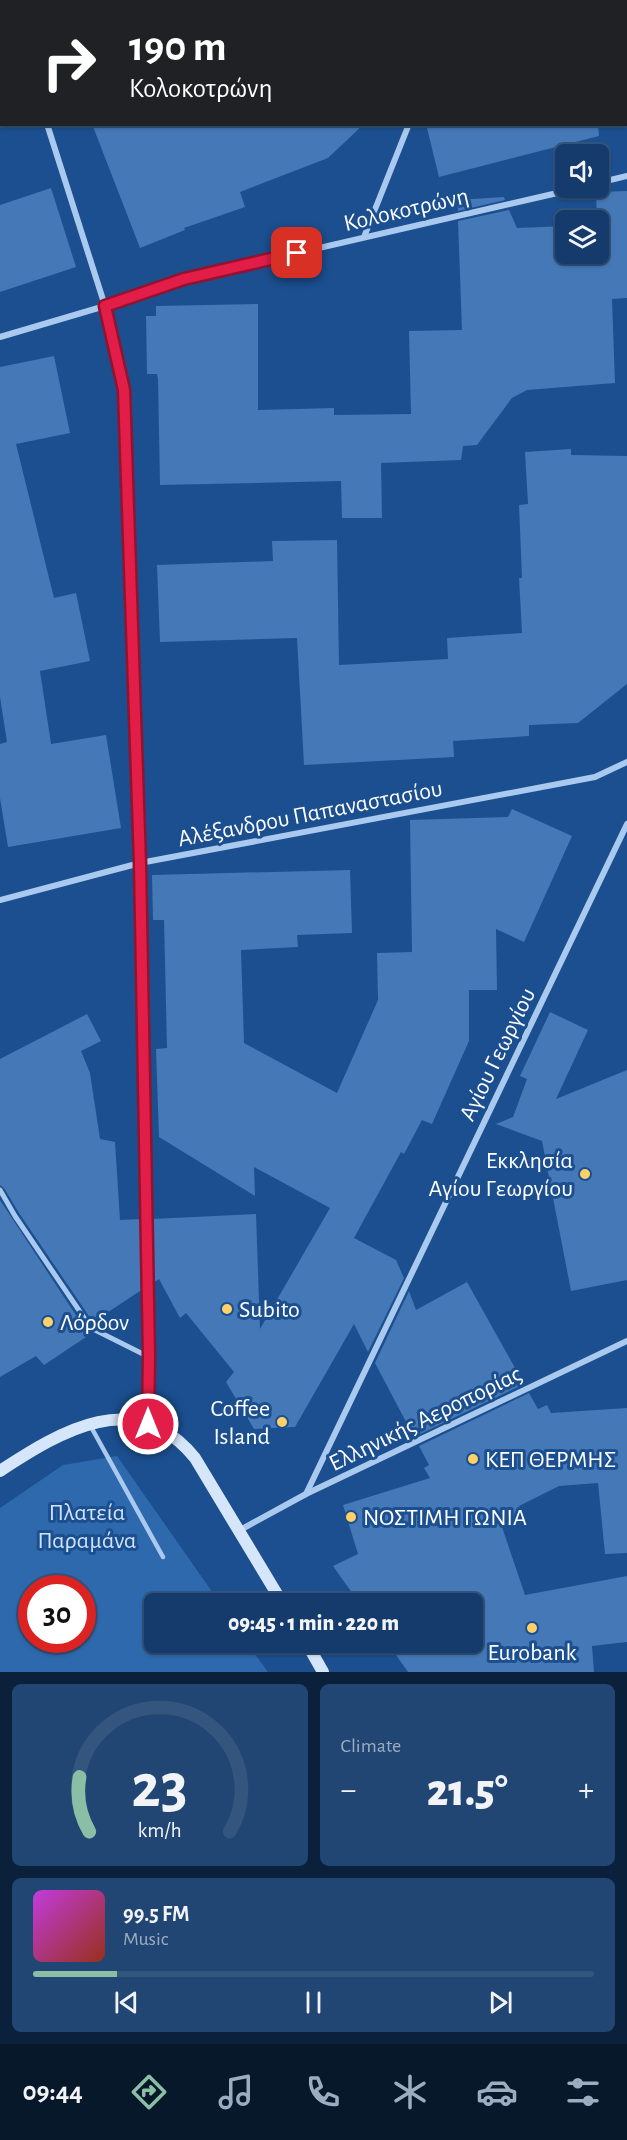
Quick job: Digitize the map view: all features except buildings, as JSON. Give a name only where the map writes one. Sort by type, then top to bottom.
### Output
[{"type":"main road","points":[[0,1471],[48,1440],[89,1423],[116,1419],[148,1424],[167,1433],[187,1448],[240,1530],[277,1593]]},
{"type":"main road","points":[[312,1653],[323,1672]]},
{"type":"street","points":[[47,126],[105,306],[124,390],[140,863],[149,1357],[148,1424]]},
{"type":"street","points":[[364,237],[408,126]]},
{"type":"street","points":[[609,180],[627,176]]},
{"type":"street","name":"Κολοκοτρώνη","points":[[0,337],[105,306],[184,279],[555,193]]},
{"type":"street","name":"Αλέξανδρου Παπαναστασίου","points":[[0,900],[140,863],[595,777],[627,762]]},
{"type":"street","name":"Αγίου Γεωργίου","points":[[306,1494],[627,824]]},
{"type":"street","points":[[0,1190],[91,1328],[149,1357]]},
{"type":"street","name":"Ελληνικής Αεροπορίας","points":[[240,1530],[306,1494],[627,1341]]},
{"type":"lane","points":[[89,1423],[163,1557]]},
{"type":"green space","name":"Πλατεία Παραμάνα","points":[[117,1456],[213,1593],[144,1593],[144,1653],[254,1653],[268,1672],[0,1672],[0,1508],[63,1465]]},
{"type":"place","name":"Εκκλησία Αγίου Γεωργίου","points":[[585,1174]]},
{"type":"place","name":"Subito","points":[[227,1309]]},
{"type":"place","name":"Λόρδον","points":[[48,1322]]},
{"type":"place","name":"Coffee Island","points":[[282,1422]]},
{"type":"place","name":"ΚΕΠ ΘΕΡΜΗΣ","points":[[473,1459]]},
{"type":"place","name":"ΝΟΣΤΙΜΗ ΓΩΝΙΑ","points":[[351,1517]]},
{"type":"place","name":"Eurobank","points":[[532,1628]]},
{"type":"route","points":[[148,1424],[149,1357],[140,863],[124,390],[105,306],[184,279],[297,253]]}]
